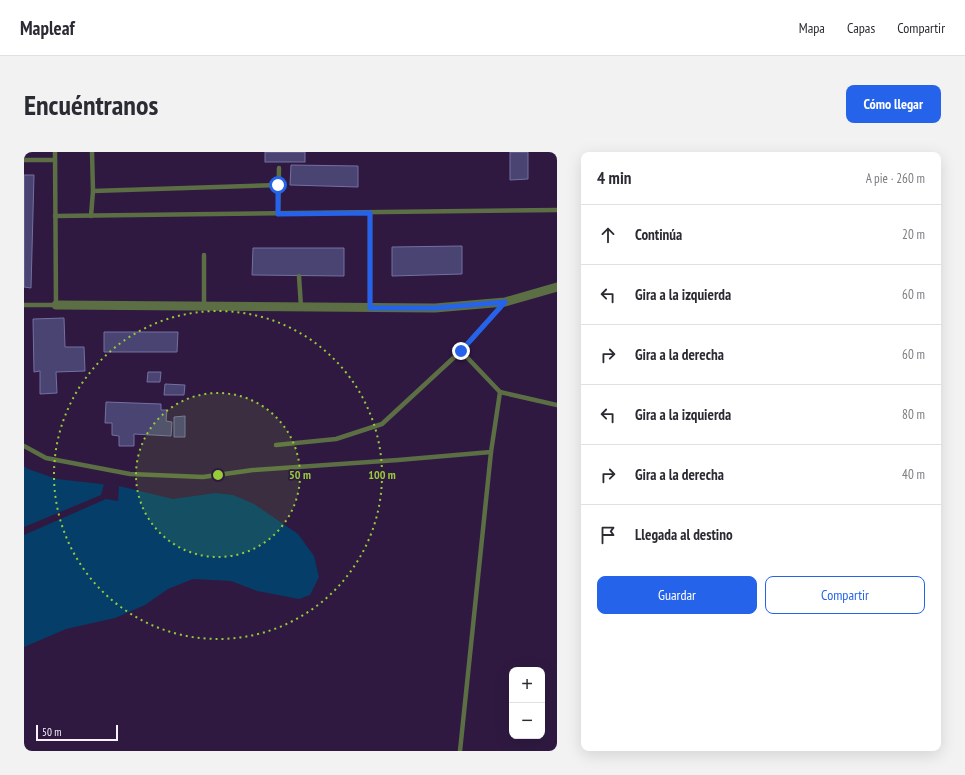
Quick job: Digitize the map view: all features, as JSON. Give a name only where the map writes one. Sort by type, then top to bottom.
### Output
[{"type":"street","points":[[56,305],[435,308],[505,302],[557,287]]},
{"type":"lane","points":[[24,305],[56,305],[55,152]]},
{"type":"lane","points":[[91,216],[93,191],[92,152]]},
{"type":"lane","points":[[24,160],[55,160]]},
{"type":"lane","points":[[278,214],[279,168]]},
{"type":"lane","points":[[93,191],[278,185]]},
{"type":"lane","points":[[55,216],[557,210]]},
{"type":"lane","points":[[370,213],[370,308]]},
{"type":"lane","points":[[204,255],[204,306]]},
{"type":"lane","points":[[299,276],[301,307]]},
{"type":"lane","points":[[276,445],[336,439],[382,424],[461,351],[505,302]]},
{"type":"lane","points":[[461,351],[500,392],[557,405]]},
{"type":"lane","points":[[460,751],[491,452],[500,392]]},
{"type":"lane","points":[[24,446],[46,458],[130,474],[203,477],[254,470],[491,452]]},
{"type":"water","points":[[24,466],[28,469],[57,479],[119,486],[173,499],[215,493],[233,495],[254,504],[298,534],[314,556],[319,577],[310,595],[299,599],[257,591],[231,581],[193,579],[168,589],[145,605],[115,618],[66,629],[24,647]]},
{"type":"pier","points":[[104,484],[119,486],[118,501],[106,499],[24,535],[24,527],[101,495]]},
{"type":"building","points":[[265,152],[305,152],[305,162],[265,162]]},
{"type":"building","points":[[510,152],[528,152],[528,179],[510,180]]},
{"type":"building","points":[[291,165],[358,166],[358,187],[290,185]]},
{"type":"building","points":[[24,175],[34,175],[31,288],[24,287]]},
{"type":"building","points":[[462,246],[462,274],[392,276],[392,247]]},
{"type":"building","points":[[253,248],[344,248],[344,276],[252,275]]},
{"type":"building","points":[[64,318],[65,347],[84,347],[85,371],[56,372],[57,393],[40,394],[40,371],[34,372],[33,319]]},
{"type":"building","points":[[104,332],[178,332],[177,352],[104,352]]},
{"type":"building","points":[[148,372],[161,372],[160,382],[147,382]]},
{"type":"building","points":[[165,384],[185,385],[184,395],[164,395]]},
{"type":"building","points":[[106,402],[161,404],[161,410],[167,410],[166,421],[172,422],[171,436],[134,434],[134,446],[119,446],[119,436],[112,435],[112,423],[105,423]]},
{"type":"building","points":[[185,416],[185,437],[174,437],[174,417]]},
{"type":"route","points":[[278,185],[278,214],[370,213],[370,308],[435,308],[505,302],[461,351]]}]
